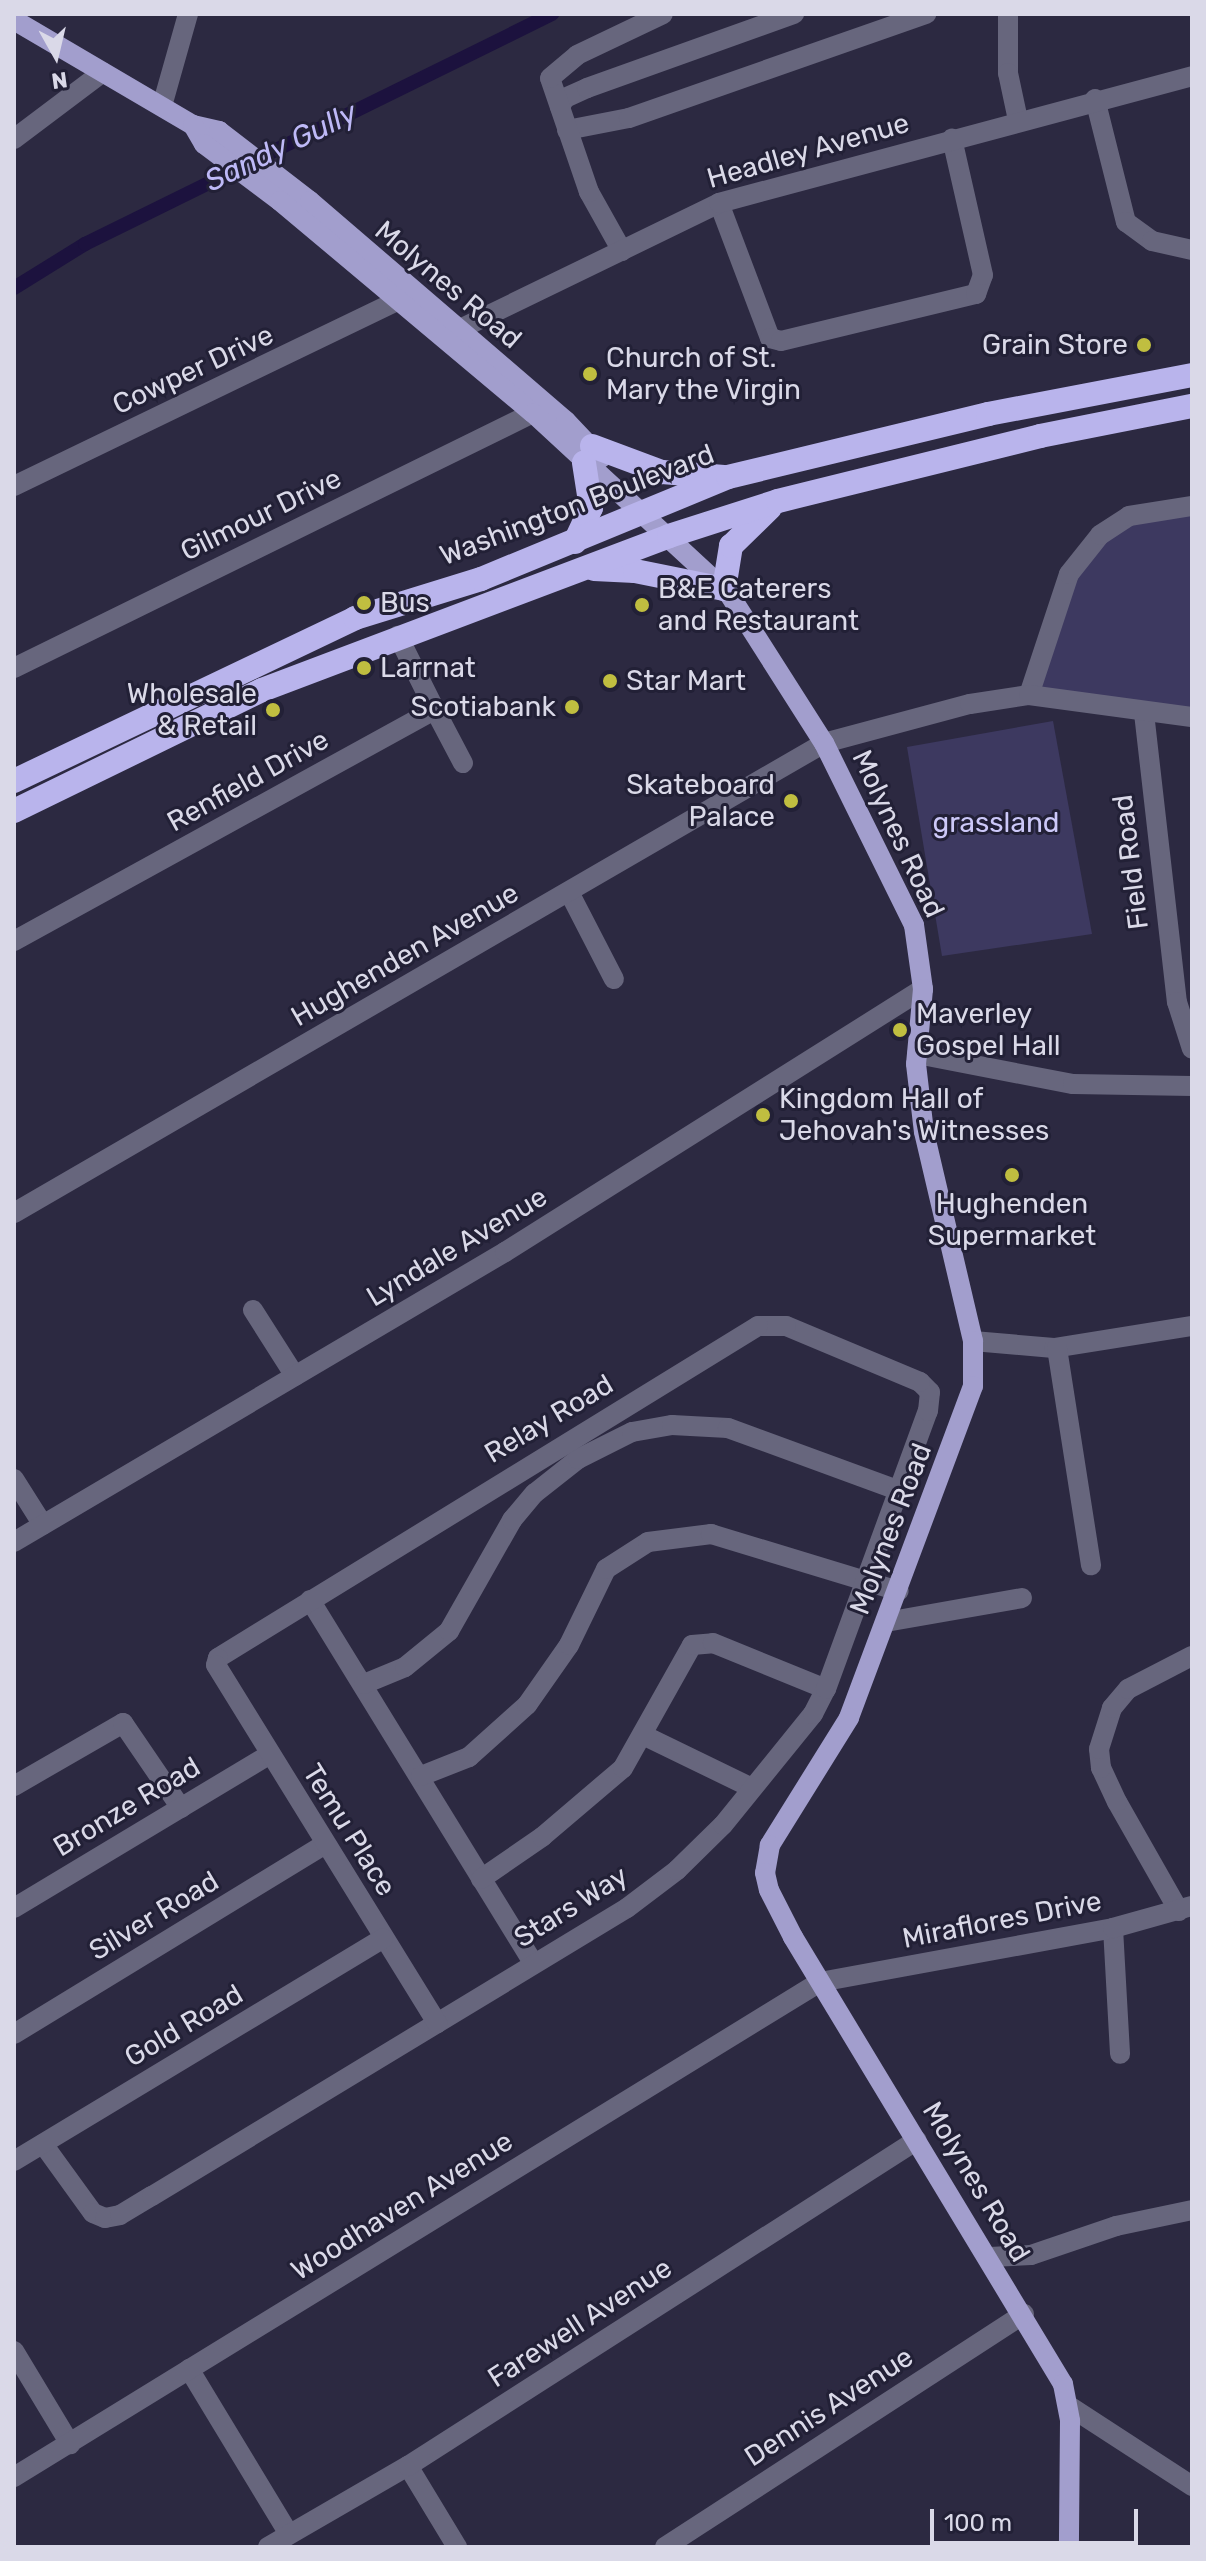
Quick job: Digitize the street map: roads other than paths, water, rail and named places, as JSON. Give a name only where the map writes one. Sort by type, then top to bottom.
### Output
[{"type":"highway","name":"Washington Boulevard","points":[[14,781],[355,618],[481,579],[645,515],[728,477],[988,414],[1192,375]]},
{"type":"highway","name":"Washington Boulevard","points":[[14,811],[262,690],[669,536],[778,501],[1040,436],[1192,406]]},
{"type":"highway","points":[[575,542],[591,508],[588,454],[651,470],[728,477]]},
{"type":"highway","points":[[576,569],[635,571],[724,589],[731,546],[778,501]]},
{"type":"main road","name":"Molynes Road","points":[[14,20],[212,138],[458,330],[724,589],[824,743],[914,925],[923,989],[917,1054],[924,1132],[973,1341],[968,1405],[849,1718],[770,1845],[766,1862],[769,1890],[820,1982],[1059,2374],[1069,2406],[1069,2547]]},
{"type":"main road","name":"Molynes Road","points":[[286,194],[395,302],[588,454]]},
{"type":"street","points":[[162,106],[188,14]]},
{"type":"street","points":[[622,251],[589,192],[560,107],[550,88],[559,69],[663,14]]},
{"type":"street","points":[[560,107],[565,98],[587,88],[794,14]]},
{"type":"street","points":[[567,130],[659,109],[926,14]]},
{"type":"street","points":[[1008,14],[1008,73],[1018,120]]},
{"type":"street","points":[[14,139],[103,72]]},
{"type":"street","name":"Headley Avenue","points":[[458,330],[719,203],[1095,99],[1192,76]]},
{"type":"street","points":[[1095,99],[1126,222],[1152,241],[1192,250]]},
{"type":"street","points":[[719,203],[770,338],[781,341],[976,294],[983,275],[952,138]]},
{"type":"street","name":"Cowper Drive","points":[[14,486],[395,302]]},
{"type":"street","name":"Gilmour Drive","points":[[14,668],[533,413]]},
{"type":"street","points":[[1029,695],[1069,574],[1100,535],[1129,516],[1192,506]]},
{"type":"street","points":[[398,636],[463,763]]},
{"type":"street","name":"Hughenden Avenue","points":[[14,1213],[824,743],[970,704],[1029,695],[1144,713],[1192,717]]},
{"type":"street","name":"Renfield Drive","points":[[14,941],[435,710]]},
{"type":"street","name":"Field Road","points":[[1144,713],[1177,1002],[1192,1049]]},
{"type":"street","points":[[569,892],[614,979]]},
{"type":"street","name":"Lyndale Avenue","points":[[14,1542],[519,1243],[923,989]]},
{"type":"street","points":[[917,1054],[1073,1084],[1192,1086]]},
{"type":"street","points":[[253,1310],[295,1376]]},
{"type":"street","name":"Relay Road","points":[[216,1665],[218,1658],[495,1484],[765,1324],[786,1326],[920,1382],[930,1392]]},
{"type":"street","points":[[973,1341],[1057,1348],[1192,1326]]},
{"type":"street","points":[[1057,1348],[1091,1565]]},
{"type":"street","name":"Stars Way","points":[[43,2144],[93,2213],[112,2218],[627,1908],[677,1870],[752,1788],[813,1714],[826,1689],[928,1411],[930,1392]]},
{"type":"street","points":[[624,1406],[644,1429]]},
{"type":"street","points":[[364,1684],[405,1667],[449,1631],[520,1509],[578,1459],[644,1429],[708,1425],[752,1433],[897,1490]]},
{"type":"street","points":[[14,1479],[43,1525]]},
{"type":"street","points":[[495,1484],[520,1509]]},
{"type":"street","points":[[421,1776],[469,1757],[527,1705],[569,1645],[606,1569],[648,1542],[711,1534],[899,1591]]},
{"type":"street","points":[[886,1622],[1022,1598]]},
{"type":"street","points":[[310,1600],[534,1964]]},
{"type":"street","points":[[481,1879],[595,1795],[645,1736],[687,1653],[698,1642],[713,1643],[826,1689]]},
{"type":"street","points":[[1186,1909],[1117,1802],[1101,1768],[1099,1749],[1112,1708],[1128,1689],[1192,1656]]},
{"type":"street","name":"Temu Place","points":[[216,1665],[324,1845],[437,2023]]},
{"type":"street","points":[[14,1786],[123,1723],[181,1808]]},
{"type":"street","points":[[645,1736],[752,1788]]},
{"type":"street","name":"Bronze Road","points":[[14,1908],[270,1754]]},
{"type":"street","name":"Silver Road","points":[[14,2034],[324,1845]]},
{"type":"street","name":"Miraflores Drive","points":[[820,1982],[1113,1928],[1186,1909]]},
{"type":"street","points":[[1113,1928],[1120,2054]]},
{"type":"street","name":"Gold Road","points":[[14,2161],[383,1938]]},
{"type":"street","name":"Woodhaven Avenue","points":[[14,2477],[820,1982]]},
{"type":"street","name":"Farewell Avenue","points":[[268,2547],[408,2466],[917,2140]]},
{"type":"street","points":[[990,2257],[1031,2255],[1116,2226],[1192,2210]]},
{"type":"street","name":"Dennis Avenue","points":[[665,2547],[1024,2314]]},
{"type":"street","points":[[14,2351],[70,2444]]},
{"type":"street","points":[[189,2369],[289,2534]]},
{"type":"street","points":[[1069,2406],[1192,2486]]},
{"type":"street","points":[[408,2466],[457,2547]]},
{"type":"waterway","name":"Sandy Gully","points":[[14,288],[85,244],[552,14]]},
{"type":"place","name":"Grain Store","points":[[1144,345]]},
{"type":"place","name":"Church of St. Mary the Virgin","points":[[590,374]]},
{"type":"place","name":"Bus","points":[[364,603]]},
{"type":"place","name":"B&E Caterers and Restaurant","points":[[642,605]]},
{"type":"place","name":"Larrnat","points":[[364,668]]},
{"type":"place","name":"Star Mart","points":[[610,681]]},
{"type":"place","name":"Scotiabank","points":[[572,707]]},
{"type":"place","name":"Wholesale & Retail","points":[[273,710]]},
{"type":"place","name":"Skateboard Palace","points":[[791,801]]},
{"type":"place","name":"Maverley Gospel Hall","points":[[900,1030]]},
{"type":"place","name":"Kingdom Hall of Jehovah's Witnesses","points":[[763,1115]]},
{"type":"place","name":"Hughenden Supermarket","points":[[1012,1175]]},
{"type":"park label","name":"grassland","points":[[996,823]]}]
